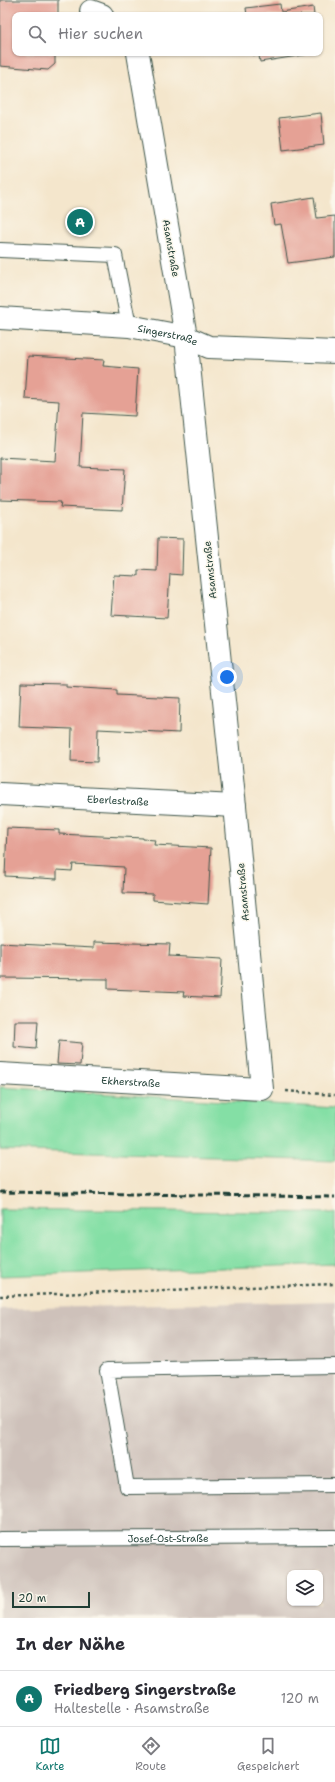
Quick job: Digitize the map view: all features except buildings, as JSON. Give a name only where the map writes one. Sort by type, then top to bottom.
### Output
[{"type":"street","name":"Asamstraße","points":[[139,56],[186,337],[235,806],[262,1089]]},
{"type":"street","name":"Singerstraße","points":[[0,318],[129,326],[186,337],[209,347],[335,352]]},
{"type":"street","name":"Eberlestraße","points":[[0,794],[235,806]]},
{"type":"street","name":"Ekherstraße","points":[[0,1074],[262,1089]]},
{"type":"lane","points":[[0,250],[115,255],[129,326]]},
{"type":"lane","points":[[335,1366],[107,1370],[127,1487],[335,1485]]},
{"type":"lane","name":"Josef-Ost-Straße","points":[[0,1539],[335,1537]]},
{"type":"path","points":[[262,1089],[335,1095]]},
{"type":"path","points":[[0,1296],[335,1284]]},
{"type":"shaded area","points":[[335,1301],[335,1618],[0,1618],[0,1309]]},
{"type":"green space","points":[[0,1087],[335,1108],[335,1161],[0,1150]]},
{"type":"green space","points":[[0,1209],[335,1213],[335,1264],[0,1276]]},
{"type":"railway","points":[[0,1192],[335,1197]]},
{"type":"place","name":"Friedberg Singerstraße","points":[[80,222]]}]
